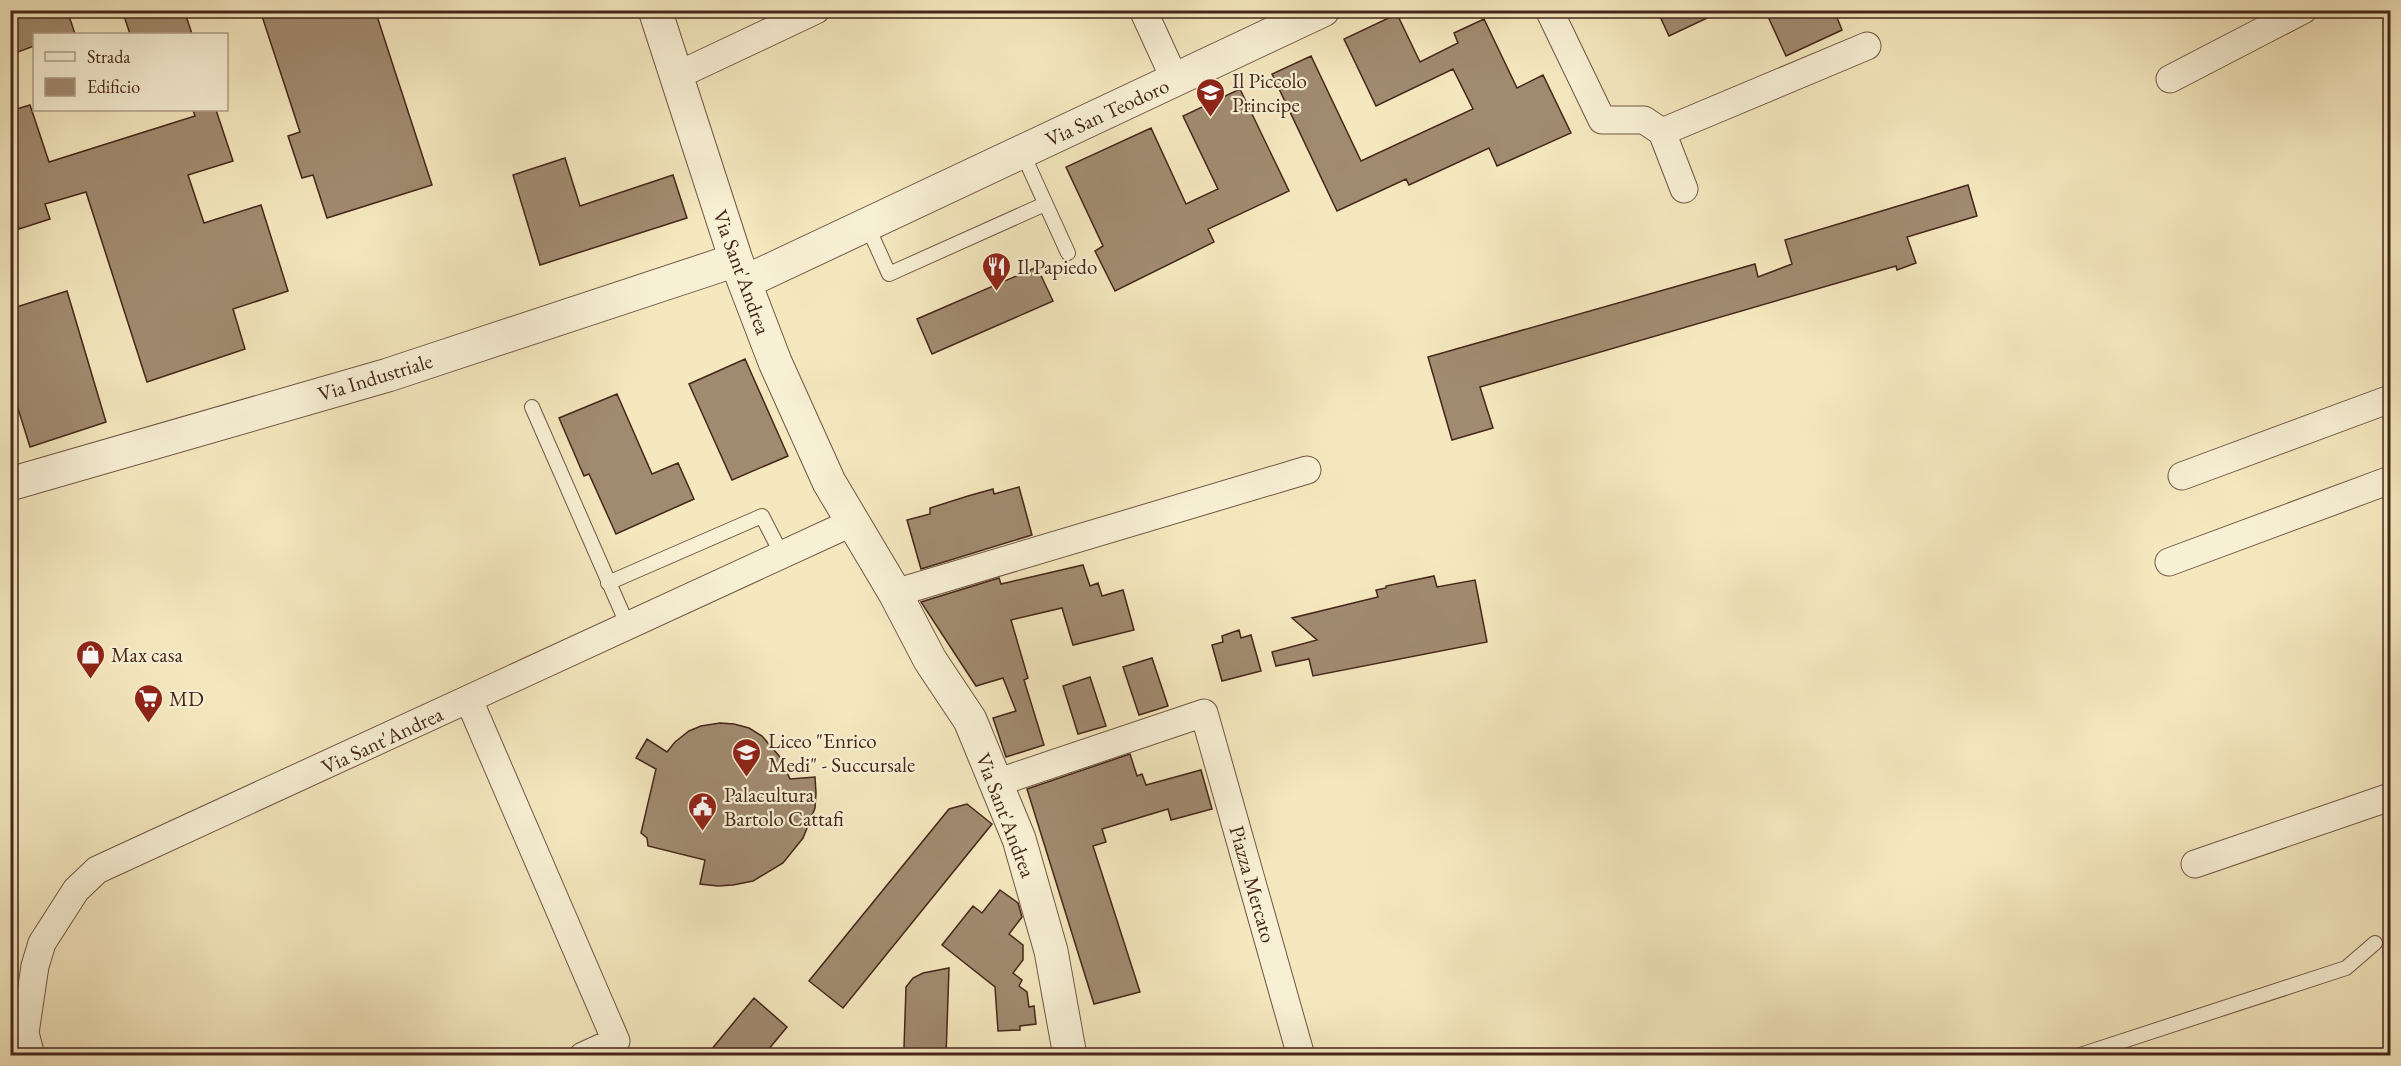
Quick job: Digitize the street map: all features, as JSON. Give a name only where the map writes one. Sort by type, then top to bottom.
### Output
[{"type":"street","name":"Via Sant'Andrea","points":[[655,10],[740,271],[775,362],[829,482],[895,593],[930,660],[970,720],[1019,839],[1051,951],[1070,1056]]},
{"type":"street","points":[[676,76],[816,10]]},
{"type":"street","points":[[1143,10],[1175,80]]},
{"type":"street","name":"Via San Teodoro","points":[[740,271],[867,225],[1323,10]]},
{"type":"street","points":[[1549,10],[1602,120],[1644,120],[1662,132],[1684,189]]},
{"type":"street","points":[[2170,80],[2303,10]]},
{"type":"street","points":[[1662,132],[1867,46]]},
{"type":"street","name":"Via Industriale","points":[[10,484],[740,271]]},
{"type":"street","points":[[2182,476],[2391,399]]},
{"type":"street","points":[[895,593],[1307,470]]},
{"type":"street","points":[[2169,562],[2391,480]]},
{"type":"street","name":"Via Sant'Andrea","points":[[30,1056],[25,1033],[35,966],[42,943],[76,890],[97,870],[853,522]]},
{"type":"street","points":[[469,700],[616,1041],[583,1056]]},
{"type":"street","name":"Piazza Mercato","points":[[996,783],[1204,713],[1301,1056]]},
{"type":"street","points":[[2195,864],[2391,797]]},
{"type":"lane","name":"Via San Teodoro","points":[[1022,152],[1068,253]]},
{"type":"lane","points":[[867,225],[889,274],[1045,204]]},
{"type":"lane","points":[[532,407],[628,626]]},
{"type":"lane","points":[[608,583],[762,516],[782,555]]},
{"type":"lane","points":[[2077,1056],[2346,968],[2374,943]]},
{"type":"building","points":[[10,10],[67,10],[75,33],[33,33],[33,46],[10,55]]},
{"type":"building","points":[[122,10],[184,10],[192,33],[130,33]]},
{"type":"building","points":[[260,10],[375,10],[432,185],[327,218],[313,175],[302,178],[288,136],[300,132]]},
{"type":"building","points":[[1657,10],[1724,10],[1669,36]]},
{"type":"building","points":[[1765,10],[1834,10],[1842,30],[1786,56]]},
{"type":"building","points":[[1397,14],[1420,62],[1458,43],[1454,33],[1484,19],[1517,88],[1543,75],[1571,133],[1497,166],[1489,148],[1409,185],[1406,179],[1337,211],[1272,74],[1311,56],[1361,161],[1473,109],[1453,69],[1376,106],[1344,39]]},
{"type":"building","points":[[1240,89],[1289,191],[1208,229],[1214,242],[1115,291],[1095,251],[1103,246],[1066,167],[1151,128],[1186,204],[1218,189],[1183,116]]},
{"type":"building","points":[[30,105],[49,162],[195,116],[193,111],[216,111],[233,161],[188,175],[204,223],[261,205],[288,291],[233,309],[245,349],[147,382],[86,192],[45,204],[50,219],[19,229],[14,214],[10,216],[10,111]]},
{"type":"building","points":[[565,158],[580,206],[673,175],[687,218],[540,265],[513,175]]},
{"type":"building","points":[[1968,185],[1977,216],[1907,237],[1916,263],[1897,270],[1896,266],[1480,387],[1493,428],[1452,440],[1428,357],[1755,264],[1758,277],[1792,264],[1785,240]]},
{"type":"building","points":[[1037,267],[1053,301],[932,354],[917,319]]},
{"type":"building","points":[[67,291],[106,422],[30,447],[10,383],[10,309]]},
{"type":"building","points":[[745,359],[788,456],[732,480],[689,384]]},
{"type":"building","points":[[617,394],[652,474],[678,463],[694,499],[616,534],[589,474],[584,476],[559,418]]},
{"type":"building","points":[[1019,487],[1032,535],[921,569],[907,520],[930,514],[930,508],[968,496],[993,489],[994,494]]},
{"type":"building","points":[[1083,565],[1090,586],[1098,583],[1102,596],[1123,590],[1134,630],[1073,645],[1062,608],[1011,620],[1028,678],[1024,680],[1044,745],[1006,757],[993,718],[1016,711],[1003,678],[976,686],[921,602],[999,578],[1001,584]]},
{"type":"building","points":[[1434,576],[1437,587],[1475,580],[1487,642],[1313,676],[1309,659],[1276,666],[1272,652],[1317,640],[1292,618],[1378,597],[1376,590],[1386,588],[1386,586]]},
{"type":"building","points":[[1239,630],[1241,638],[1251,635],[1261,671],[1222,681],[1212,645],[1223,642],[1222,636]]},
{"type":"building","points":[[1152,658],[1168,706],[1139,715],[1123,667]]},
{"type":"building","points":[[1090,677],[1106,726],[1078,734],[1063,686]]},
{"type":"building","points":[[720,723],[749,728],[762,736],[780,757],[790,779],[815,777],[816,793],[815,808],[803,838],[783,863],[753,881],[718,886],[700,884],[705,860],[648,846],[647,838],[641,833],[656,769],[636,758],[647,739],[667,752],[689,731],[701,726]]},
{"type":"building","points":[[1130,754],[1137,776],[1142,774],[1146,785],[1201,770],[1212,809],[1171,820],[1168,809],[1102,829],[1106,842],[1093,846],[1140,992],[1094,1004],[1027,789]]},
{"type":"building","points":[[967,804],[992,824],[843,1008],[809,981],[949,809]]},
{"type":"building","points":[[1000,890],[1018,903],[1022,917],[1009,934],[1023,945],[1023,960],[1013,973],[1022,980],[1019,986],[1027,992],[1029,1007],[1034,1006],[1036,1024],[1020,1026],[1020,1030],[998,1031],[995,987],[942,945],[973,906],[982,913]]},
{"type":"building","points":[[949,968],[946,1056],[910,1056],[904,1048],[906,987],[913,978],[923,973]]},
{"type":"building","points":[[754,998],[787,1027],[763,1056],[706,1056]]},
{"type":"place","name":"Il Piccolo Principe","points":[[1211,118]]},
{"type":"place","name":"Il Papiedo","points":[[996,292]]},
{"type":"place","name":"Max casa","points":[[90,680]]},
{"type":"place","name":"MD","points":[[148,724]]},
{"type":"place","name":"Liceo \"Enrico Medi\" - Succursale","points":[[747,778]]},
{"type":"place","name":"Palacultura Bartolo Cattafi","points":[[703,832]]}]
